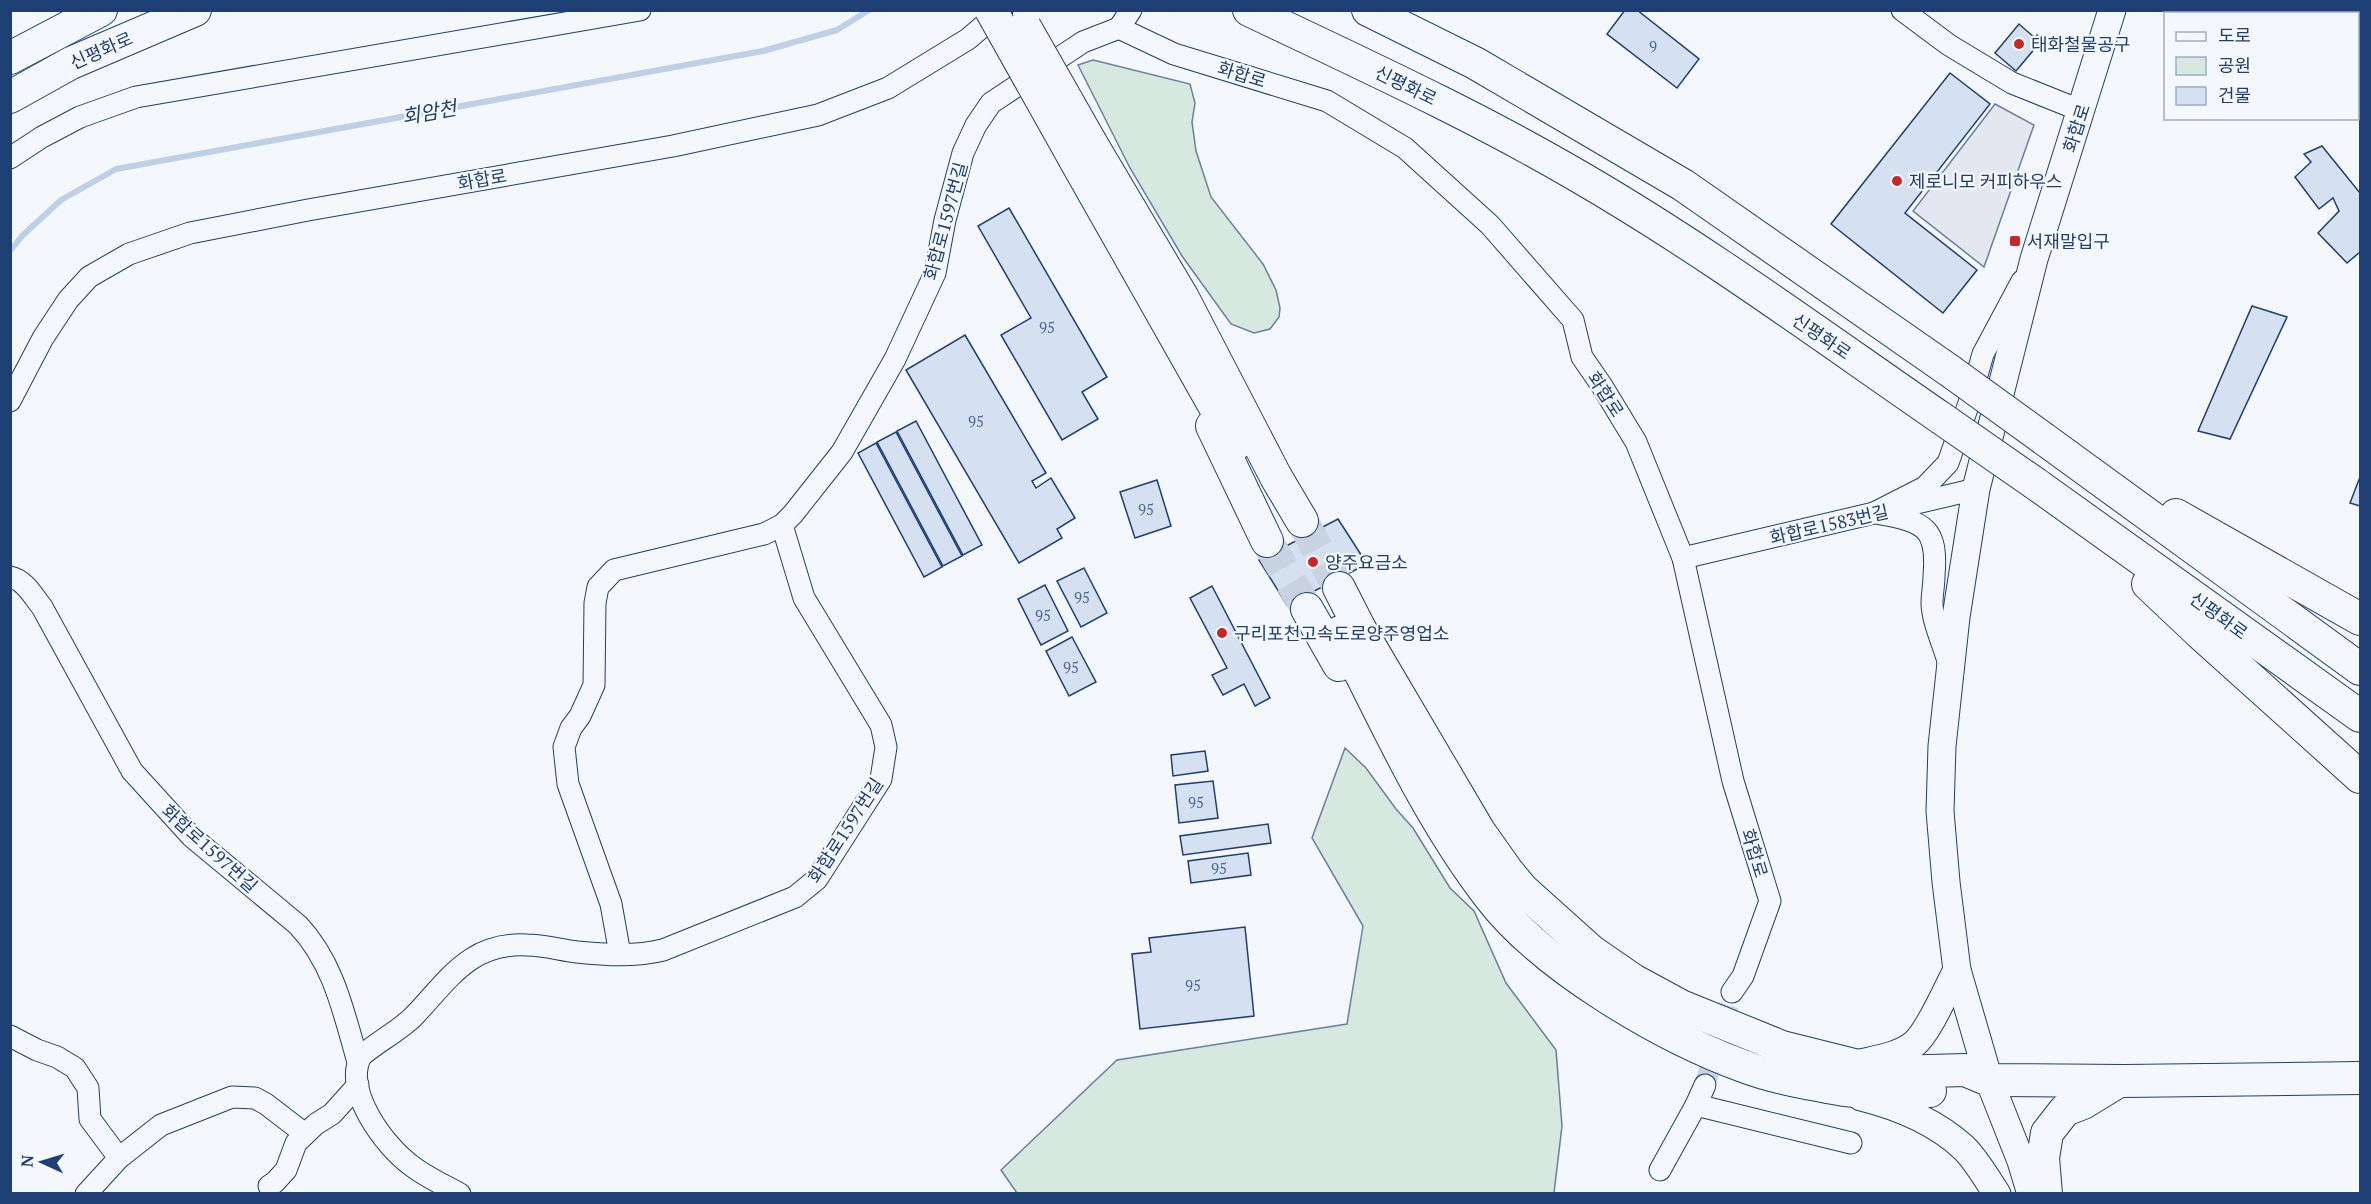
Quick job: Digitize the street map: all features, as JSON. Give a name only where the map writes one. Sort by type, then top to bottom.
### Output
[{"type":"highway","name":"신평화로","points":[[10,58],[101,10]]},
{"type":"highway","name":"신평화로","points":[[10,97],[71,63],[195,10]]},
{"type":"highway","points":[[991,10],[1083,150],[1183,298],[1276,477],[1294,529],[1136,265],[1083,150],[1016,10]]},
{"type":"highway","name":"신평화로","points":[[1249,10],[1444,104],[1577,175],[1667,230],[2068,506],[2361,716]]},
{"type":"highway","points":[[1368,10],[1475,63],[1683,185],[1950,371],[2361,669]]},
{"type":"highway","points":[[2050,444],[2361,619]]},
{"type":"highway","points":[[2068,506],[2201,634],[2361,777]]},
{"type":"highway","points":[[1989,1080],[1971,1090],[1880,1093],[1816,1085],[1744,1066],[1706,1050],[1616,1003],[1578,977],[1522,931],[1490,898],[1452,842],[1378,712],[1331,594],[1365,638],[1491,847],[1523,890],[1591,951],[1633,980],[1681,1006],[1782,1047],[1851,1065],[1893,1071],[1965,1070],[1989,1080],[2361,1078]]},
{"type":"highway","points":[[2046,1194],[2043,1158],[2047,1133],[2065,1110],[2082,1104],[2119,1081]]},
{"type":"main road","name":"화합로","points":[[2031,1194],[2021,1161],[1989,1080],[1957,970],[1940,811],[1942,746],[1950,667],[1976,489],[2034,259],[2112,10]]},
{"type":"main road","points":[[1851,1065],[1898,1052],[1915,1044],[1957,970]]},
{"type":"main road","points":[[1816,1085],[1876,1101],[1936,1126],[1965,1149],[1997,1194]]},
{"type":"street","points":[[10,158],[42,137],[80,117],[136,97],[640,10]]},
{"type":"street","name":"화합로","points":[[10,401],[43,338],[68,300],[89,277],[129,254],[201,231],[673,146],[818,115],[897,83],[968,39],[1002,10]]},
{"type":"street","points":[[1902,10],[1949,45],[2012,83],[2082,111]]},
{"type":"street","name":"화합로","points":[[1125,19],[1174,54],[1327,101],[1405,148],[1490,225],[1573,320],[1582,357],[1636,442],[1683,558],[1733,781],[1770,901],[1743,976],[1732,992]]},
{"type":"street","name":"화합로1597번길","points":[[620,954],[611,904],[568,784],[564,747],[571,728],[580,716],[594,686],[595,603],[598,587],[614,570],[764,534],[782,525],[842,452],[895,359],[935,273],[945,220],[963,153],[976,125],[991,103],[1083,42],[1125,19]]},
{"type":"street","points":[[1874,513],[1925,487],[1948,463],[1983,354],[2034,259]]},
{"type":"street","name":"화합로1583번길","points":[[1683,558],[1976,489]]},
{"type":"street","points":[[1874,513],[1906,519],[1918,524],[1929,533],[1934,542],[1932,604],[1950,667]]},
{"type":"street","name":"화합로1597번길","points":[[358,1062],[361,1056],[379,1041],[411,1020],[456,969],[480,954],[494,949],[525,944],[577,952],[640,955],[663,950],[795,897],[817,879],[881,779],[886,747],[881,725],[804,598],[782,525]]},
{"type":"street","name":"화합로1597번길","points":[[10,577],[17,579],[27,588],[48,617],[132,771],[192,837],[312,939],[334,982],[358,1062],[358,1085],[369,1117],[400,1156],[412,1166],[460,1194]]},
{"type":"street","points":[[10,1036],[57,1057],[75,1068],[88,1088],[90,1119],[118,1158]]},
{"type":"street","points":[[1660,1170],[1705,1084]]},
{"type":"street","points":[[269,1186],[286,1170],[296,1143],[332,1114],[358,1085]]},
{"type":"street","points":[[86,1194],[118,1158],[161,1125],[232,1097],[255,1098],[267,1104],[305,1134]]},
{"type":"street","points":[[1696,1105],[1851,1143]]},
{"type":"green space","points":[[1093,60],[1190,84],[1195,103],[1192,122],[1196,151],[1211,197],[1263,264],[1276,290],[1280,308],[1279,317],[1270,329],[1254,333],[1231,324],[1182,256],[1130,168],[1078,65]]},
{"type":"green space","points":[[1345,748],[1366,768],[1413,828],[1450,888],[1474,911],[1506,983],[1556,1050],[1562,1126],[1554,1193],[1017,1193],[1001,1170],[1117,1060],[1347,1024],[1363,926],[1312,838]]},
{"type":"shaded area","points":[[1995,104],[2034,125],[1984,267],[1913,211]]},
{"type":"building","points":[[1625,10],[1637,10],[1699,59],[1677,88],[1607,34]]},
{"type":"building","points":[[2019,24],[2035,38],[2037,35],[2042,40],[2016,71],[1995,53]]},
{"type":"building","name":"제로니모 커피하우스","points":[[1950,73],[1990,104],[1905,213],[1977,270],[1943,313],[1831,224]]},
{"type":"building","points":[[2322,146],[2360,193],[2360,252],[2347,263],[2318,233],[2339,211],[2333,198],[2319,209],[2295,177],[2311,162],[2304,154]]},
{"type":"building","points":[[1009,208],[1107,377],[1082,392],[1098,419],[1062,440],[1001,335],[1031,318],[978,226]]},
{"type":"building","points":[[2252,306],[2287,317],[2230,439],[2198,431]]},
{"type":"building","points":[[965,335],[1046,473],[1032,481],[1036,488],[1051,478],[1075,518],[1057,529],[1062,538],[1019,563],[906,370]]},
{"type":"building","points":[[916,421],[982,545],[963,555],[897,431]]},
{"type":"building","points":[[896,432],[962,556],[943,566],[877,442]]},
{"type":"building","points":[[876,443],[942,567],[924,577],[858,453]]},
{"type":"building","points":[[2360,477],[2360,506],[2350,503]]},
{"type":"building","points":[[1157,480],[1171,526],[1135,538],[1120,492]]},
{"type":"building","name":"양주요금소","points":[[1338,519],[1367,564],[1287,605],[1259,560]]},
{"type":"building","points":[[1084,568],[1107,613],[1081,627],[1057,581]]},
{"type":"building","points":[[1045,585],[1068,631],[1041,645],[1018,599]]},
{"type":"building","name":"구리포천고속도로양주영업소","points":[[1212,586],[1270,698],[1255,706],[1244,684],[1223,695],[1212,675],[1227,668],[1190,598]]},
{"type":"building","points":[[1072,637],[1096,682],[1069,696],[1046,651]]},
{"type":"building","points":[[1205,751],[1208,771],[1173,776],[1171,755]]},
{"type":"building","points":[[1213,781],[1218,818],[1179,823],[1175,785]]},
{"type":"building","points":[[1268,824],[1271,843],[1183,855],[1180,836]]},
{"type":"building","points":[[1248,853],[1251,875],[1191,883],[1188,861]]},
{"type":"building","points":[[1245,927],[1254,1016],[1140,1029],[1132,954],[1151,952],[1149,938]]},
{"type":"waterway","name":"회암천","points":[[10,251],[22,236],[61,200],[116,169],[763,51],[837,30],[869,10]]},
{"type":"tunnel","points":[[1302,521],[1339,588]]},
{"type":"tunnel","points":[[1267,541],[1307,609]]},
{"type":"tunnel","points":[[1705,1085],[1732,992]]},
{"type":"place","name":"태화철물공구","points":[[2019,44]]},
{"type":"place","name":"제로니모 커피하우스","points":[[1897,181]]},
{"type":"place","name":"서재말입구","points":[[2015,241]]},
{"type":"place","name":"양주요금소","points":[[1313,562]]},
{"type":"place","name":"구리포천고속도로양주영업소","points":[[1222,633]]}]
